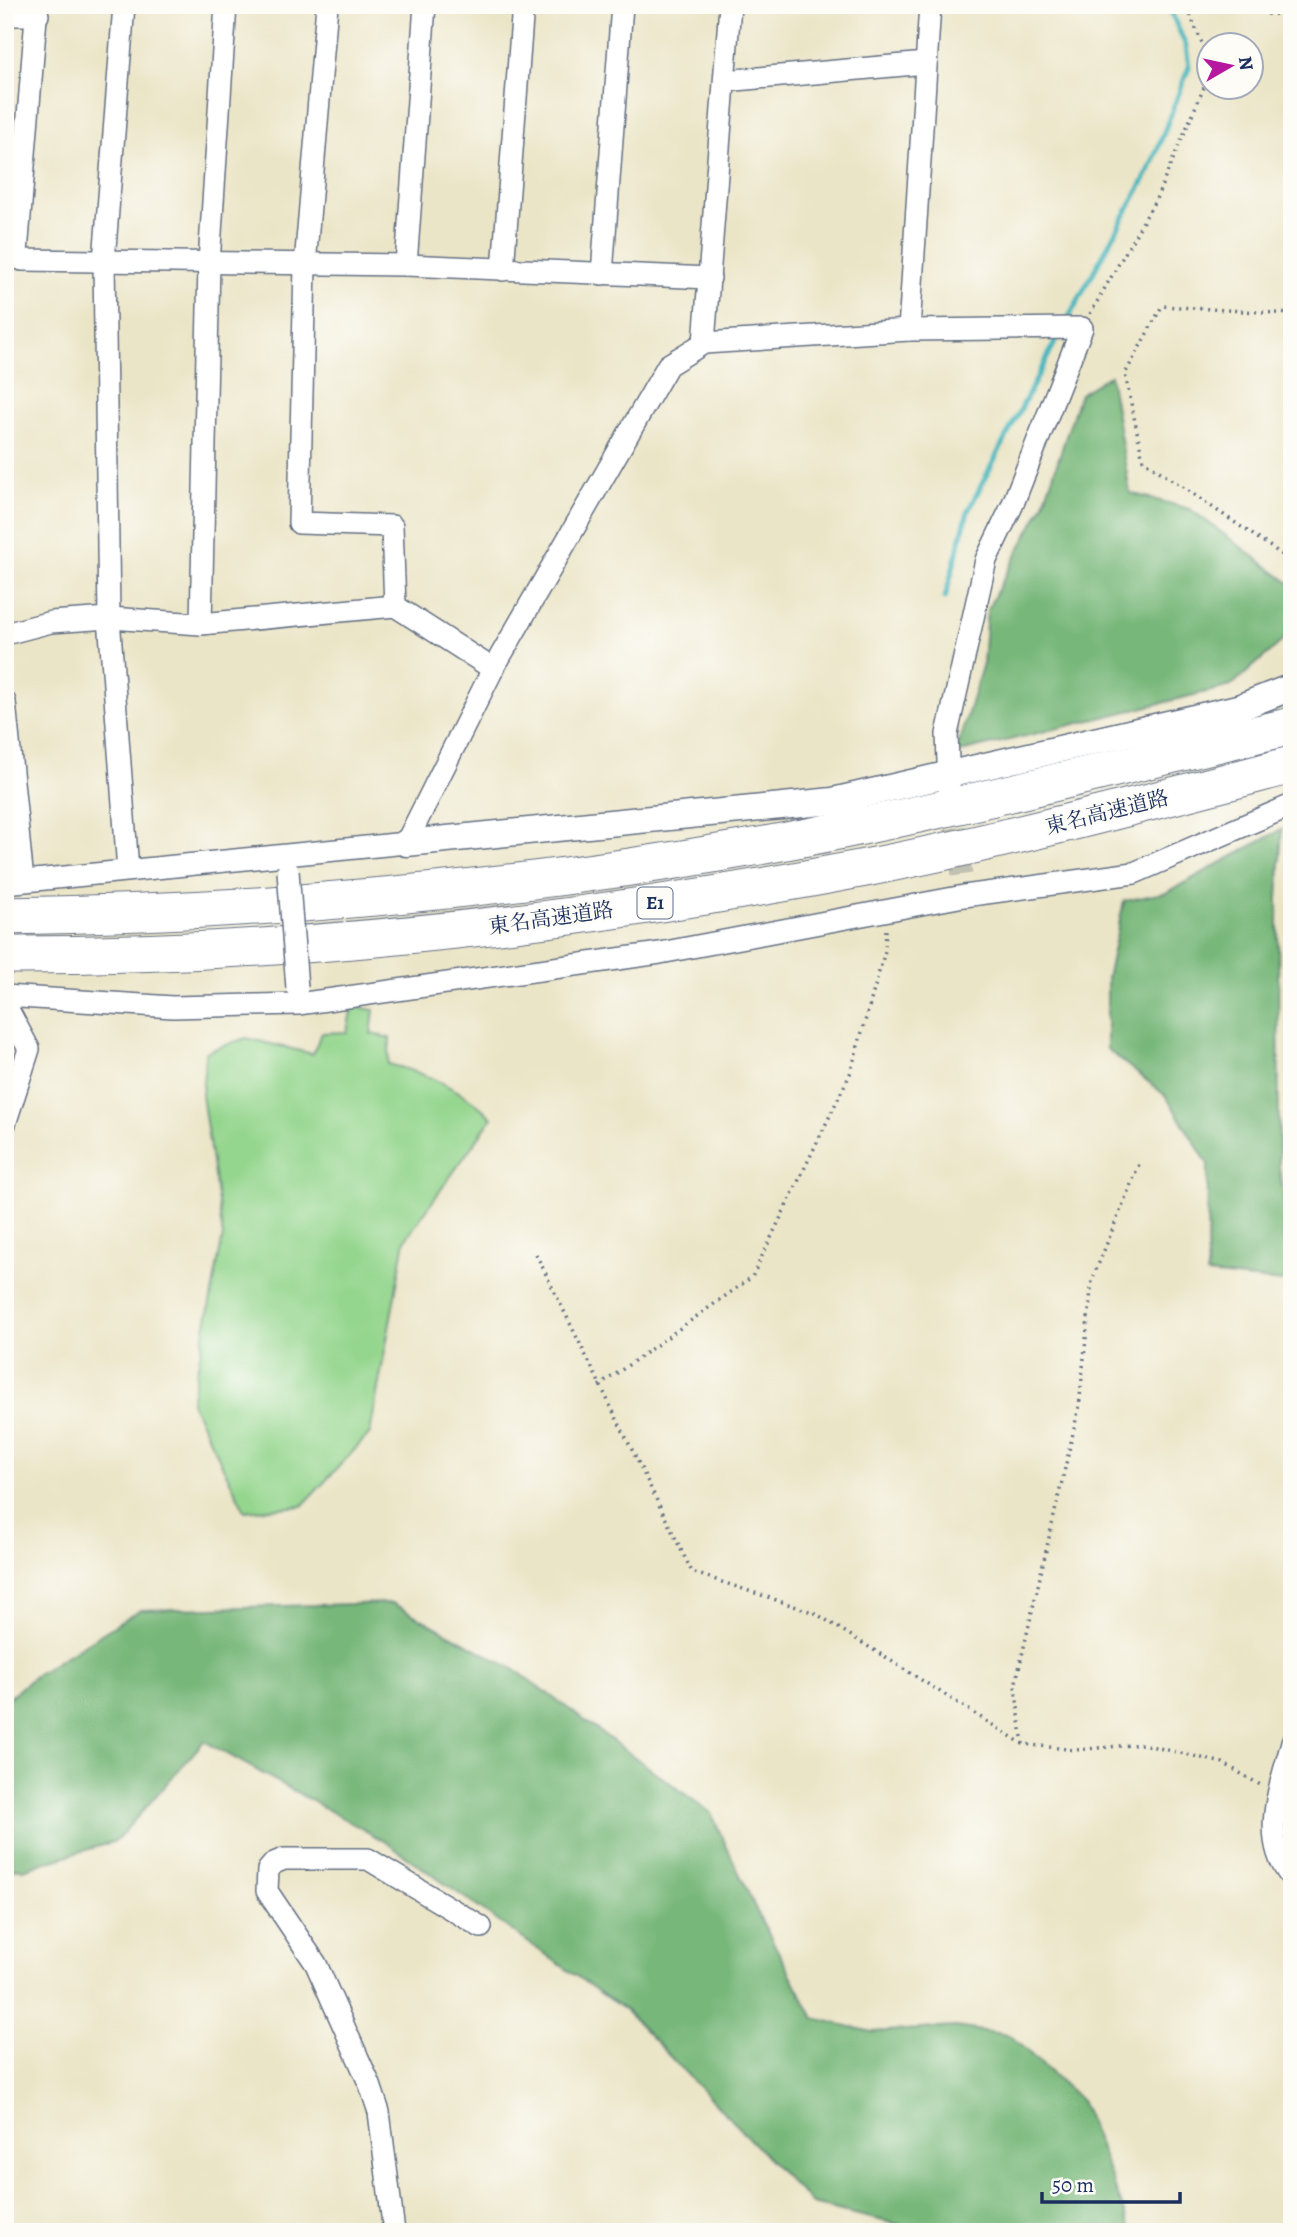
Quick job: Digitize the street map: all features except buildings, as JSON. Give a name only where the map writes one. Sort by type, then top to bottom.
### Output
[{"type":"highway","name":"東名高速道路","points":[[5,916],[249,906],[519,882],[747,849],[900,818],[1292,726]]},
{"type":"highway","name":"東名高速道路","points":[[5,956],[96,956],[402,938],[624,908],[866,868],[1101,814],[1292,765]]},
{"type":"street","points":[[124,5],[104,261],[108,618],[128,870]]},
{"type":"street","points":[[201,624],[209,263],[226,5]]},
{"type":"street","points":[[327,5],[305,265],[299,523],[392,526],[395,606]]},
{"type":"street","points":[[405,265],[425,5]]},
{"type":"street","points":[[503,270],[523,5]]},
{"type":"street","points":[[602,274],[622,5]]},
{"type":"street","points":[[704,343],[730,5]]},
{"type":"street","points":[[909,330],[930,5]]},
{"type":"street","points":[[5,15],[37,10],[17,253],[22,260],[405,265],[710,278]]},
{"type":"street","points":[[724,81],[926,63]]},
{"type":"street","points":[[406,842],[493,669],[668,365],[704,343],[909,330],[1082,328],[1012,506],[986,560],[947,734],[949,780]]},
{"type":"street","points":[[5,634],[51,622],[108,618],[201,624],[395,606],[493,669]]},
{"type":"street","points":[[5,702],[14,882],[128,870],[287,862],[406,842],[833,801],[949,780],[1238,708],[1292,687]]},
{"type":"street","points":[[5,996],[173,1007],[298,996],[660,953],[886,912],[963,885],[1134,873],[1292,805]]},
{"type":"street","points":[[287,862],[298,996]]},
{"type":"street","points":[[5,1004],[29,1049],[5,1124]]},
{"type":"street","points":[[1292,1742],[1272,1828],[1283,1867],[1292,1878]]},
{"type":"street","points":[[394,2232],[379,2112],[370,2085],[316,1965],[267,1891],[268,1870],[274,1863],[284,1859],[368,1859],[481,1927]]},
{"type":"path","points":[[1082,328],[1156,199],[1205,85],[1209,60],[1186,5]]},
{"type":"path","points":[[1267,14],[1292,15]]},
{"type":"path","points":[[1292,314],[1162,306],[1125,374],[1143,460],[1284,556],[1292,567]]},
{"type":"path","points":[[599,1385],[752,1277],[850,1074],[885,951],[886,912]]},
{"type":"path","points":[[1023,1744],[1016,1686],[1079,1407],[1092,1280],[1140,1162]]},
{"type":"path","points":[[536,1254],[692,1572],[815,1613],[1023,1744],[1075,1750],[1142,1744],[1223,1763],[1278,1797]]},
{"type":"green space","points":[[1110,375],[1130,493],[1190,509],[1292,585],[1289,635],[1231,686],[956,753],[983,663],[987,610],[1044,503],[1080,394]]},
{"type":"green space","points":[[1282,829],[1278,899],[1279,1167],[1292,1256],[1292,1283],[1207,1274],[1208,1164],[1166,1096],[1107,1049],[1107,978],[1124,901],[1168,892]]},
{"type":"green space","points":[[352,1006],[374,1010],[371,1034],[390,1038],[388,1064],[444,1084],[470,1099],[492,1118],[405,1240],[370,1433],[302,1506],[245,1511],[191,1402],[223,1236],[202,1095],[206,1052],[246,1038],[313,1054],[321,1033],[347,1032]]},
{"type":"green space","points":[[392,1603],[517,1671],[711,1813],[759,1916],[814,2018],[872,2032],[955,2027],[1009,2035],[1081,2100],[1132,2232],[930,2232],[812,2204],[626,2011],[384,1841],[204,1741],[116,1841],[23,1869],[5,1868],[5,1701],[37,1674],[140,1610]]},
{"type":"waterway","points":[[1065,324],[1149,171],[1189,67],[1186,46],[1168,5]]},
{"type":"waterway","points":[[945,598],[968,511],[1060,333]]},
{"type":"tunnel","points":[[950,797],[962,875]]}]
